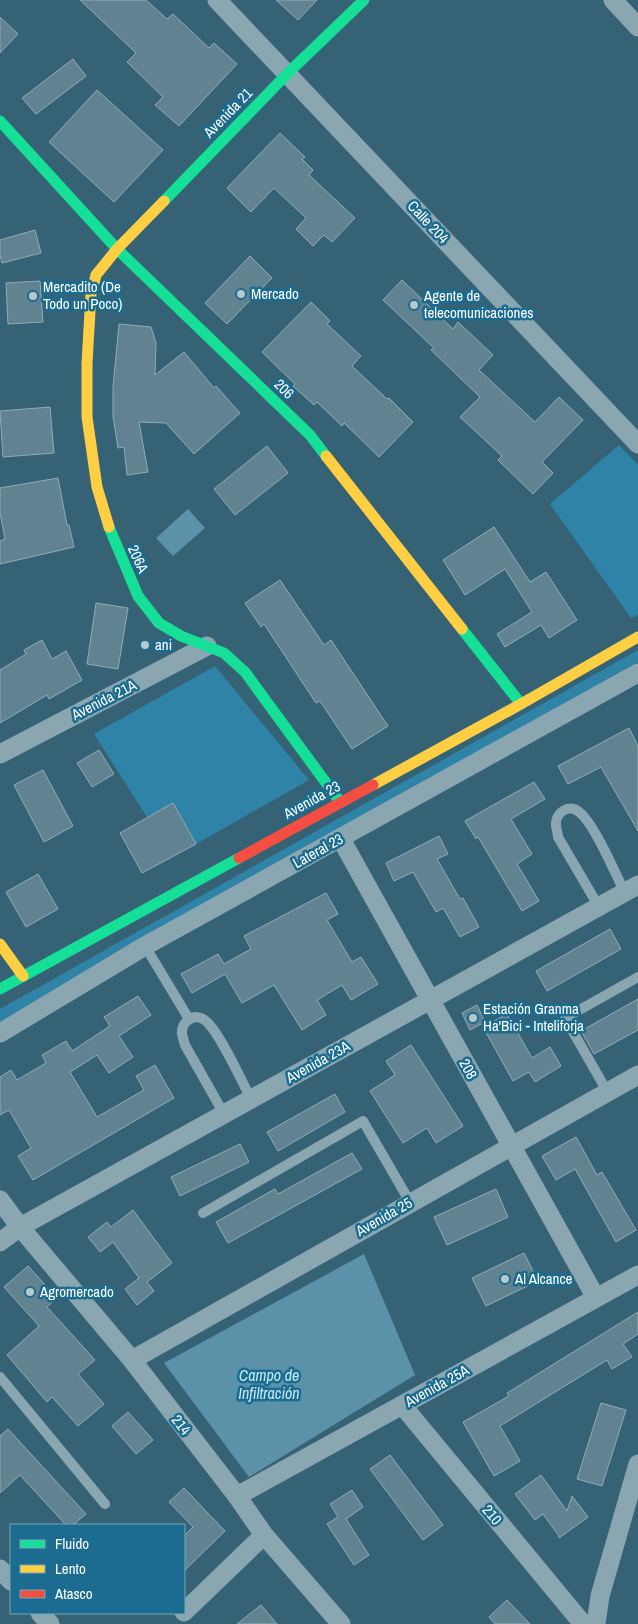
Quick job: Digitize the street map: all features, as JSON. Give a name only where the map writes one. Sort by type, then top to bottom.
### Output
[{"type":"street","name":"Calle 204","points":[[217,0],[638,444]]},
{"type":"street","name":"Avenida 21","points":[[117,249],[287,74],[364,0]]},
{"type":"street","points":[[613,0],[638,27]]},
{"type":"street","name":"206","points":[[0,121],[117,249],[310,435],[521,704]]},
{"type":"street","name":"206A","points":[[117,249],[96,275],[91,294],[86,363],[87,417],[97,487],[112,537],[138,596],[159,623],[181,636],[224,653],[246,672],[340,802]]},
{"type":"street","name":"Avenida 23","points":[[0,989],[521,704],[638,637]]},
{"type":"street","name":"Avenida 21A","points":[[0,754],[207,646]]},
{"type":"street","name":"Lateral 23","points":[[0,1033],[145,946],[638,673]]},
{"type":"street","name":"208","points":[[341,839],[596,1298]]},
{"type":"street","name":"Avenida 23A","points":[[0,1242],[20,1227],[632,889]]},
{"type":"street","points":[[0,944],[23,976]]},
{"type":"street","name":"Avenida 25","points":[[132,1360],[638,1074]]},
{"type":"street","name":"214","points":[[0,1188],[20,1227]]},
{"type":"street","name":"214","points":[[0,1200],[20,1227],[132,1360],[237,1496],[264,1535],[341,1624]]},
{"type":"street","name":"Avenida 25A","points":[[237,1496],[638,1275]]},
{"type":"street","name":"210","points":[[402,1405],[582,1624]]},
{"type":"street","points":[[596,1624],[600,1596],[638,1464]]},
{"type":"street","points":[[185,1610],[264,1535]]},
{"type":"street","points":[[0,1569],[10,1580]]},
{"type":"street","points":[[41,1614],[50,1624]]},
{"type":"street","points":[[171,1624],[181,1614]]},
{"type":"lane","points":[[599,907],[558,837],[555,824],[557,816],[563,810],[570,808],[578,810],[632,889]]},
{"type":"lane","points":[[145,946],[189,1019]]},
{"type":"lane","points":[[607,1091],[565,1018],[638,977]]},
{"type":"lane","points":[[224,1114],[185,1045],[182,1033],[184,1025],[189,1019],[196,1016],[204,1019],[215,1031],[250,1099]]},
{"type":"lane","points":[[203,1213],[363,1121],[410,1202]]},
{"type":"lane","points":[[0,1377],[106,1504]]},
{"type":"shaded area","points":[[619,445],[638,465],[638,615],[631,618],[550,504]]},
{"type":"shaded area","points":[[638,650],[638,662],[0,1022],[0,1009]]},
{"type":"shaded area","points":[[215,666],[309,780],[196,844],[173,804],[147,817],[94,734]]},
{"type":"water","points":[[188,509],[205,528],[173,556],[156,538]]},
{"type":"water","name":"Campo de Infiltración","points":[[364,1254],[415,1375],[249,1477],[164,1363]]},
{"type":"building","points":[[80,0],[146,0],[167,19],[173,14],[209,48],[214,43],[237,64],[179,126],[155,105],[163,97],[127,62],[136,53]]},
{"type":"building","points":[[276,0],[317,0],[298,20]]},
{"type":"building","points":[[0,17],[18,34],[0,53]]},
{"type":"building","points":[[73,59],[86,76],[36,114],[22,98]]},
{"type":"building","points":[[97,90],[163,150],[114,202],[49,142]]},
{"type":"building","points":[[280,133],[305,157],[302,159],[313,170],[309,175],[355,218],[332,242],[324,235],[313,246],[296,229],[306,218],[274,188],[251,212],[227,188]]},
{"type":"building","points":[[35,230],[41,253],[2,263],[0,240]]},
{"type":"building","points":[[250,256],[272,278],[227,324],[205,303]]},
{"type":"building","points":[[402,280],[453,329],[458,322],[493,355],[479,370],[535,422],[559,397],[583,420],[542,462],[553,473],[533,494],[498,460],[502,456],[460,417],[480,397],[431,350],[434,348],[383,300]]},
{"type":"building","points":[[40,281],[43,322],[8,324],[6,283]]},
{"type":"building","points":[[311,302],[330,321],[327,324],[361,356],[352,366],[413,422],[379,457],[344,423],[342,426],[317,402],[314,405],[293,386],[295,384],[262,352]]},
{"type":"building","points":[[119,324],[151,327],[156,343],[155,375],[184,352],[214,388],[216,386],[240,413],[194,454],[166,423],[139,422],[148,472],[127,475],[124,447],[118,448],[113,416],[113,387]]},
{"type":"building","points":[[50,407],[54,453],[3,457],[0,411]]},
{"type":"building","points":[[267,446],[288,473],[235,515],[214,489]]},
{"type":"building","points":[[58,478],[67,525],[69,525],[74,547],[0,564],[0,541],[5,539],[0,513],[0,488]]},
{"type":"building","points":[[494,527],[530,582],[546,572],[577,620],[549,638],[541,625],[505,647],[497,634],[532,612],[505,569],[465,595],[443,560]]},
{"type":"building","points":[[280,580],[324,645],[331,640],[388,726],[352,749],[320,701],[316,703],[264,624],[261,627],[245,603]]},
{"type":"building","points":[[96,603],[128,608],[118,669],[87,664]]},
{"type":"building","points":[[42,640],[52,659],[66,651],[82,680],[49,699],[47,695],[0,723],[0,670],[26,654],[24,650]]},
{"type":"building","points":[[629,728],[638,746],[638,831],[601,767],[568,784],[558,766]]},
{"type":"building","points":[[99,750],[114,774],[92,787],[77,763]]},
{"type":"building","points":[[43,770],[73,826],[44,842],[14,785]]},
{"type":"building","points":[[534,782],[545,799],[511,819],[532,854],[517,864],[539,901],[522,911],[478,837],[476,839],[465,821]]},
{"type":"building","points":[[173,803],[196,844],[142,873],[120,833]]},
{"type":"building","points":[[439,836],[448,854],[437,859],[460,899],[463,898],[479,927],[460,937],[443,908],[436,912],[413,872],[394,881],[386,863]]},
{"type":"building","points":[[38,874],[58,909],[26,927],[6,892]]},
{"type":"building","points":[[326,893],[338,914],[327,920],[352,962],[361,957],[378,984],[351,1000],[342,985],[317,1000],[326,1015],[302,1030],[274,985],[242,1003],[225,974],[192,993],[181,974],[218,954],[224,964],[251,949],[244,936]]},
{"type":"building","points":[[610,929],[621,949],[547,991],[536,971]]},
{"type":"building","points":[[138,996],[151,1015],[119,1036],[133,1057],[109,1073],[97,1055],[70,1072],[97,1117],[144,1090],[136,1076],[155,1065],[174,1098],[33,1180],[18,1156],[31,1148],[9,1110],[0,1115],[0,1077],[11,1070],[17,1080],[46,1063],[42,1055],[66,1041],[72,1051],[110,1026],[104,1017]]},
{"type":"building","points":[[638,999],[638,1030],[594,1054],[581,1031]]},
{"type":"building","name":"Estación Granma Ha'Bici - Inteliforja","points":[[477,1005],[485,1022],[470,1030],[462,1013]]},
{"type":"building","points":[[507,1014],[532,1058],[550,1047],[561,1066],[535,1082],[529,1072],[513,1081],[483,1027]]},
{"type":"building","points":[[411,1045],[463,1126],[436,1143],[427,1128],[403,1143],[370,1091],[395,1075],[386,1061]]},
{"type":"building","points":[[335,1094],[345,1112],[278,1151],[267,1132]]},
{"type":"building","points":[[576,1137],[597,1175],[602,1172],[636,1230],[616,1242],[575,1169],[556,1180],[542,1156]]},
{"type":"building","points":[[240,1144],[249,1162],[180,1196],[171,1177]]},
{"type":"building","points":[[352,1153],[362,1169],[228,1243],[216,1222],[275,1189],[278,1194]]},
{"type":"building","points":[[496,1189],[508,1217],[447,1245],[434,1217]]},
{"type":"building","points":[[133,1210],[172,1263],[147,1282],[154,1291],[137,1305],[125,1289],[139,1278],[113,1242],[100,1252],[88,1237],[107,1222],[111,1227]]},
{"type":"building","name":"Al Alcance","points":[[524,1253],[538,1281],[486,1306],[472,1278]]},
{"type":"building","points":[[28,1266],[57,1298],[47,1307],[95,1360],[78,1374],[104,1404],[78,1426],[52,1397],[47,1402],[7,1355],[39,1326],[4,1287]]},
{"type":"building","points":[[638,1312],[638,1334],[623,1344],[632,1357],[612,1369],[607,1360],[500,1426],[520,1461],[494,1476],[463,1422],[509,1396],[507,1393]]},
{"type":"building","points":[[601,1403],[626,1410],[602,1486],[577,1479]]},
{"type":"building","points":[[128,1412],[153,1440],[136,1454],[112,1426]]},
{"type":"building","points":[[8,1429],[86,1514],[74,1524],[65,1524],[20,1475],[0,1493],[0,1436]]},
{"type":"building","points":[[390,1455],[443,1525],[423,1540],[370,1469]]},
{"type":"building","points":[[541,1475],[567,1511],[572,1496],[588,1517],[559,1538],[543,1514],[535,1520],[515,1494]]},
{"type":"building","points":[[184,1488],[225,1531],[185,1570],[185,1535],[193,1527],[169,1502]]},
{"type":"building","points":[[352,1490],[363,1507],[346,1519],[369,1555],[354,1565],[327,1524],[338,1517],[330,1504]]},
{"type":"building","points":[[507,1600],[530,1624],[495,1624],[489,1617]]},
{"type":"building","points":[[261,1605],[277,1624],[237,1624]]},
{"type":"traffic: fast","points":[[164,201],[287,74],[364,0]]},
{"type":"traffic: fast","points":[[0,121],[117,249],[310,435],[326,456]]},
{"type":"traffic: fast","points":[[109,527],[138,596],[159,623],[181,636],[224,653],[245,672],[340,802]]},
{"type":"traffic: fast","points":[[462,629],[521,704]]},
{"type":"traffic: fast","points":[[0,989],[239,858]]},
{"type":"traffic: slow","points":[[109,527],[97,487],[87,417],[87,363],[91,294],[96,275],[117,249],[164,201]]},
{"type":"traffic: slow","points":[[326,456],[462,629]]},
{"type":"traffic: slow","points":[[373,785],[638,637]]},
{"type":"traffic: slow","points":[[0,944],[23,976]]},
{"type":"traffic: jam","points":[[239,858],[373,785]]},
{"type":"place","name":"Mercado","points":[[241,294]]},
{"type":"place","name":"Mercadito (De Todo un Poco)","points":[[33,296]]},
{"type":"place","name":"Agente de telecomunicaciones","points":[[414,305]]},
{"type":"place","name":"ani","points":[[145,645]]},
{"type":"place","name":"Estación Granma Ha'Bici - Inteliforja","points":[[473,1018]]},
{"type":"place","name":"Al Alcance","points":[[505,1279]]},
{"type":"place","name":"Agromercado","points":[[30,1292]]}]
